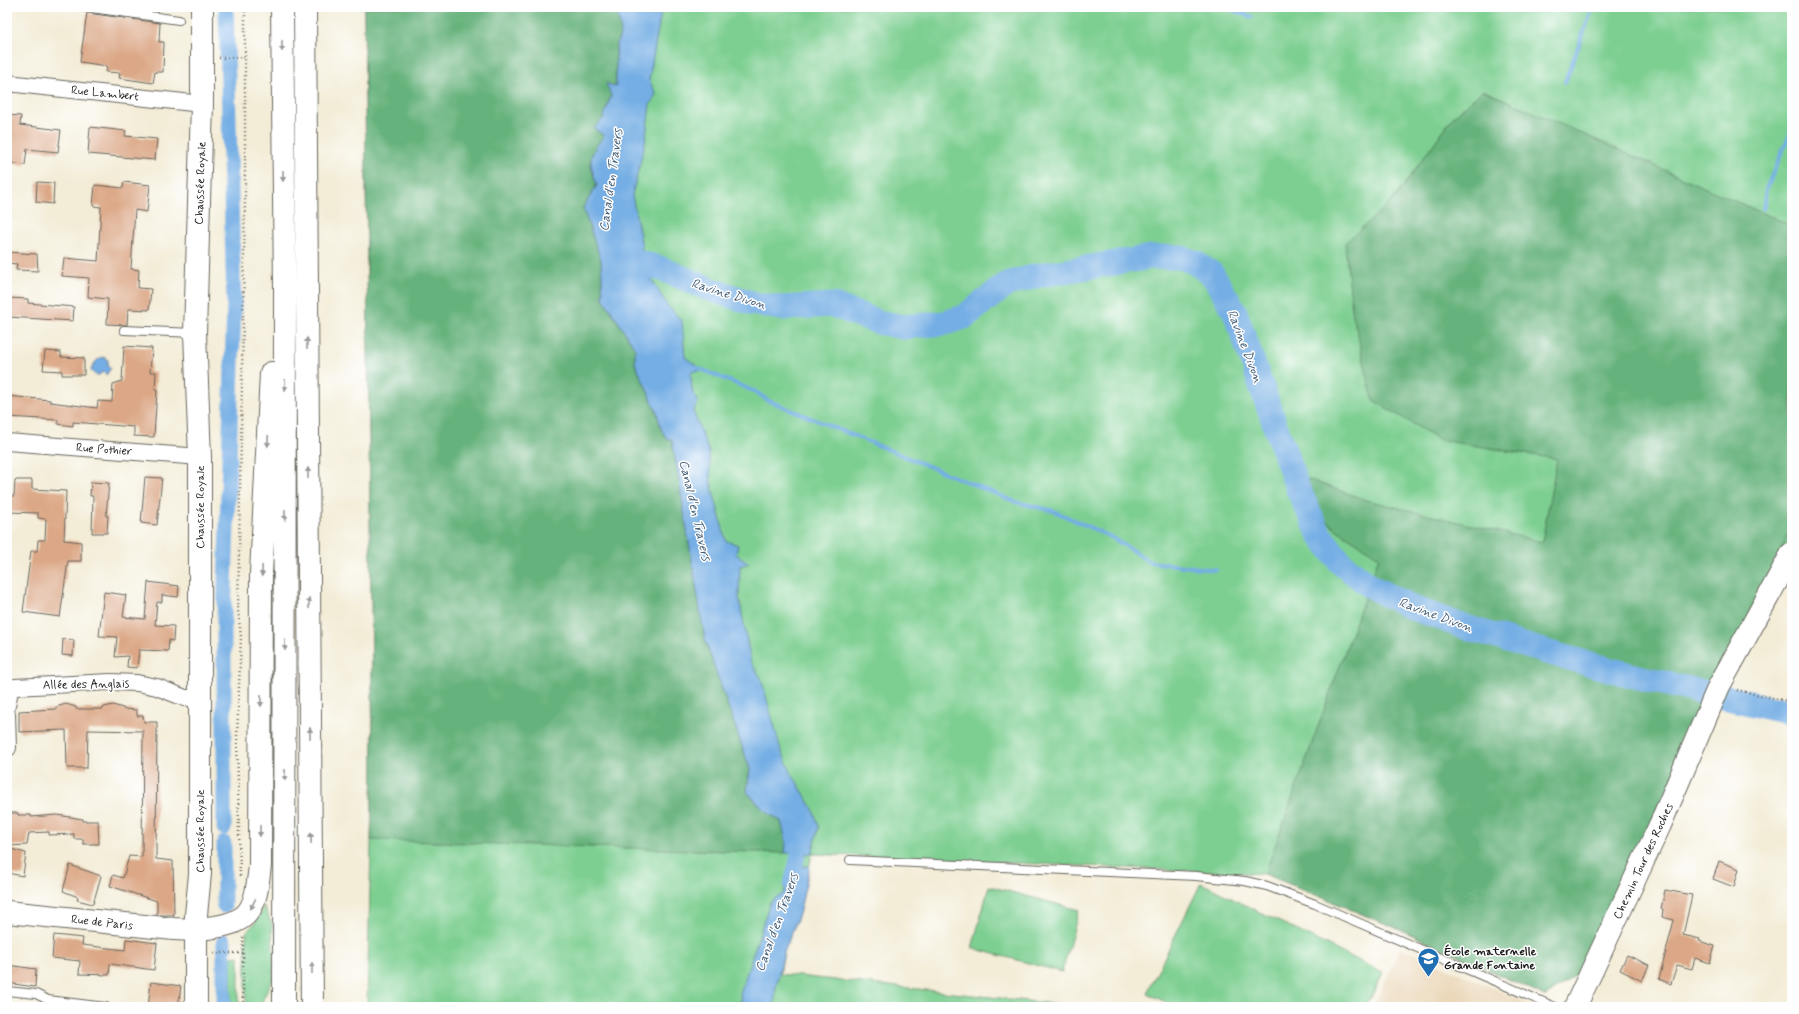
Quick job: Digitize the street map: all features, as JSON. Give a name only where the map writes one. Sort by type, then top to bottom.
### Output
[{"type":"main road","name":"Chaussée Royale","points":[[201,929],[200,457],[195,333],[202,104],[202,7]]},
{"type":"main road","points":[[282,7],[285,478],[284,1007]]},
{"type":"main road","points":[[305,7],[312,1007]]},
{"type":"main road","name":"Rue de Paris","points":[[7,912],[174,929],[201,929],[227,926],[237,922],[249,911],[256,896],[260,866],[261,574],[276,285],[283,220]]},
{"type":"main road","points":[[1719,686],[1792,553]]},
{"type":"main road","name":"Chemin Tour des Roches","points":[[1575,1007],[1660,825],[1719,686]]},
{"type":"main road","points":[[196,1007],[201,929]]},
{"type":"main road","points":[[201,929],[209,1007]]},
{"type":"street","name":"Rue Lambert","points":[[7,83],[202,104]]},
{"type":"street","name":"Rue Pothier","points":[[7,442],[200,457]]},
{"type":"street","name":"Allée des Anglais","points":[[7,706],[10,690],[16,687],[88,682],[137,683],[156,687],[185,698],[200,698]]},
{"type":"street","points":[[7,714],[8,748]]},
{"type":"lane","points":[[84,7],[178,20]]},
{"type":"lane","points":[[124,330],[195,333]]},
{"type":"lane","points":[[850,860],[1196,876],[1245,881],[1267,886],[1315,904],[1555,1007]]},
{"type":"lane","points":[[7,991],[36,994],[48,1000],[106,1007]]},
{"type":"path","points":[[240,877],[237,737],[242,637],[238,610],[246,201],[244,7]]},
{"type":"path","points":[[215,58],[245,57]]},
{"type":"path","points":[[1719,686],[1792,702]]},
{"type":"path","points":[[237,933],[242,935],[243,1007]]},
{"type":"path","points":[[214,953],[243,953]]},
{"type":"shaded area","name":"École maternelle Grande Fontaine","points":[[1401,948],[1536,1007],[1372,1007]]},
{"type":"green space","points":[[364,7],[1792,7],[1792,553],[1546,996],[1408,933],[1265,874],[812,854],[799,914],[784,952],[780,974],[1082,1007],[367,1007],[373,763]]},
{"type":"green space","points":[[364,7],[619,7],[617,11],[621,31],[616,47],[616,87],[607,84],[611,96],[603,119],[594,128],[604,136],[598,143],[591,159],[592,170],[597,185],[583,208],[601,260],[603,298],[635,348],[635,363],[657,412],[661,429],[672,439],[705,640],[750,769],[747,792],[765,811],[781,821],[786,841],[785,853],[371,840],[373,763]]},
{"type":"green space","points":[[1483,90],[1792,226],[1792,527],[1719,686],[1584,969],[1546,996],[1408,933],[1265,874],[1379,557],[1334,528],[1306,499],[1288,472],[1366,500],[1542,542],[1557,459],[1440,440],[1373,400],[1352,311],[1345,243],[1393,200],[1453,117]]},
{"type":"green space","points":[[1201,883],[1383,973],[1366,1007],[1176,1007],[1147,993]]},
{"type":"green space","points":[[989,886],[1079,910],[1062,972],[972,948]]},
{"type":"green space","points":[[264,906],[272,925],[274,977],[263,999],[263,1007],[246,1007],[246,932],[255,923]]},
{"type":"green space","points":[[239,956],[239,1007],[231,1007],[231,957]]},
{"type":"water","points":[[619,7],[662,7],[649,80],[656,94],[650,105],[645,143],[632,195],[642,246],[641,255],[649,275],[668,306],[682,321],[685,357],[703,370],[691,372],[692,390],[698,403],[693,411],[709,452],[711,483],[726,541],[738,545],[736,554],[749,563],[740,566],[739,597],[751,663],[761,678],[781,750],[792,774],[812,807],[819,826],[812,854],[785,853],[786,841],[781,821],[765,811],[747,792],[750,769],[705,640],[672,439],[667,439],[661,429],[657,412],[635,363],[635,348],[603,298],[601,260],[583,208],[597,185],[592,170],[591,159],[598,143],[604,136],[594,128],[603,119],[611,96],[606,83],[616,87],[616,47],[621,31],[617,11]]},
{"type":"water","points":[[103,357],[108,360],[108,366],[111,368],[106,375],[103,372],[97,376],[91,371],[97,360]]},
{"type":"water","points":[[810,866],[799,914],[784,952],[776,987],[774,1007],[742,1007],[740,994],[770,902],[784,893],[788,867]]},
{"type":"building","points":[[87,13],[160,23],[159,42],[164,42],[163,72],[155,72],[153,83],[119,78],[120,73],[106,72],[107,66],[80,62]]},
{"type":"building","points":[[7,115],[21,116],[20,125],[61,130],[58,152],[27,149],[25,165],[7,163]]},
{"type":"building","points":[[90,127],[126,131],[125,136],[157,139],[155,160],[88,154]]},
{"type":"building","points":[[37,182],[54,183],[53,204],[36,202]]},
{"type":"building","points":[[124,182],[150,185],[147,212],[135,210],[131,269],[139,270],[138,288],[151,289],[149,310],[128,309],[127,325],[107,324],[108,299],[88,297],[89,278],[62,276],[64,258],[98,261],[101,207],[93,206],[95,185],[123,188]]},
{"type":"building","points":[[7,252],[37,254],[38,271],[16,270],[17,264],[7,263]]},
{"type":"building","points":[[8,298],[28,299],[28,303],[74,307],[73,321],[8,317]]},
{"type":"building","points":[[124,346],[152,348],[150,372],[156,372],[155,390],[157,390],[154,437],[134,436],[134,427],[73,422],[73,426],[58,424],[58,420],[7,417],[7,396],[50,400],[50,402],[97,408],[98,401],[112,402],[113,384],[122,381]]},
{"type":"building","points":[[45,351],[61,352],[61,357],[84,358],[84,375],[62,375],[62,371],[43,370]]},
{"type":"building","points":[[145,477],[162,478],[157,525],[141,523]]},
{"type":"building","points":[[15,480],[32,480],[32,489],[66,491],[64,540],[81,542],[81,561],[68,561],[60,617],[23,612],[31,551],[37,551],[38,540],[45,540],[46,519],[38,518],[38,513],[7,512],[7,496],[14,496]]},
{"type":"building","points":[[91,482],[109,483],[106,516],[108,516],[107,533],[92,533],[93,496],[90,496]]},
{"type":"building","points":[[148,582],[179,586],[178,597],[162,595],[162,602],[157,602],[155,625],[174,626],[173,641],[169,640],[168,651],[139,650],[137,668],[127,667],[128,656],[115,657],[117,637],[99,636],[104,592],[126,595],[123,617],[145,619]]},
{"type":"building","points":[[63,639],[74,640],[73,656],[62,655]]},
{"type":"building","points":[[66,704],[76,707],[76,709],[103,709],[104,707],[113,705],[123,709],[137,710],[137,716],[143,716],[144,722],[157,722],[156,859],[173,861],[174,915],[157,915],[157,901],[110,886],[113,875],[123,878],[129,856],[142,857],[143,731],[88,730],[87,768],[67,768],[66,730],[19,732],[19,711],[56,709],[56,707]]},
{"type":"building","points":[[7,813],[31,815],[31,817],[57,815],[83,819],[83,821],[98,821],[99,844],[83,844],[83,839],[74,839],[74,834],[49,835],[49,832],[29,833],[27,845],[7,846]]},
{"type":"building","points":[[7,848],[26,853],[23,876],[7,873]]},
{"type":"building","points":[[1719,861],[1739,869],[1734,887],[1713,879]]},
{"type":"building","points":[[70,865],[101,876],[93,904],[77,900],[78,897],[63,891]]},
{"type":"building","points":[[1665,890],[1692,895],[1683,935],[1700,939],[1699,941],[1715,946],[1710,963],[1695,958],[1692,969],[1677,965],[1671,984],[1659,979],[1674,920],[1662,917],[1663,909],[1661,909]]},
{"type":"building","points":[[54,935],[83,938],[82,945],[125,950],[126,939],[157,943],[154,970],[110,964],[109,975],[79,974],[80,961],[52,958]]},
{"type":"building","points":[[1627,955],[1649,965],[1642,981],[1620,970]]},
{"type":"building","points":[[7,965],[36,969],[35,987],[7,983]]},
{"type":"building","points":[[151,982],[181,986],[178,1007],[148,1007]]},
{"type":"waterway","points":[[224,828],[224,619],[234,304],[226,7]]},
{"type":"waterway","points":[[1224,7],[1252,17]]},
{"type":"waterway","points":[[1565,82],[1593,7]]},
{"type":"waterway","points":[[1763,209],[1766,189],[1792,129]]},
{"type":"waterway","name":"Ravine Divon","points":[[614,255],[662,269],[707,288],[755,304],[781,308],[833,305],[878,322],[903,327],[945,323],[964,317],[1007,284],[1040,275],[1152,257],[1179,257],[1194,262],[1212,274],[1235,312],[1297,487],[1320,535],[1341,563],[1370,586],[1410,607],[1459,625],[1546,652],[1638,677],[1792,713]]},
{"type":"waterway","points":[[698,368],[756,392],[767,400],[1016,502],[1054,511],[1113,538],[1150,562],[1216,570]]},
{"type":"waterway","name":"Canal d'en Travers","points":[[791,884],[798,856],[796,834]]},
{"type":"waterway","points":[[224,843],[224,906]]},
{"type":"waterway","points":[[224,941],[224,949]]},
{"type":"waterway","points":[[224,957],[224,1007]]},
{"type":"place","name":"École maternelle Grande Fontaine","points":[[1428,978]]}]
